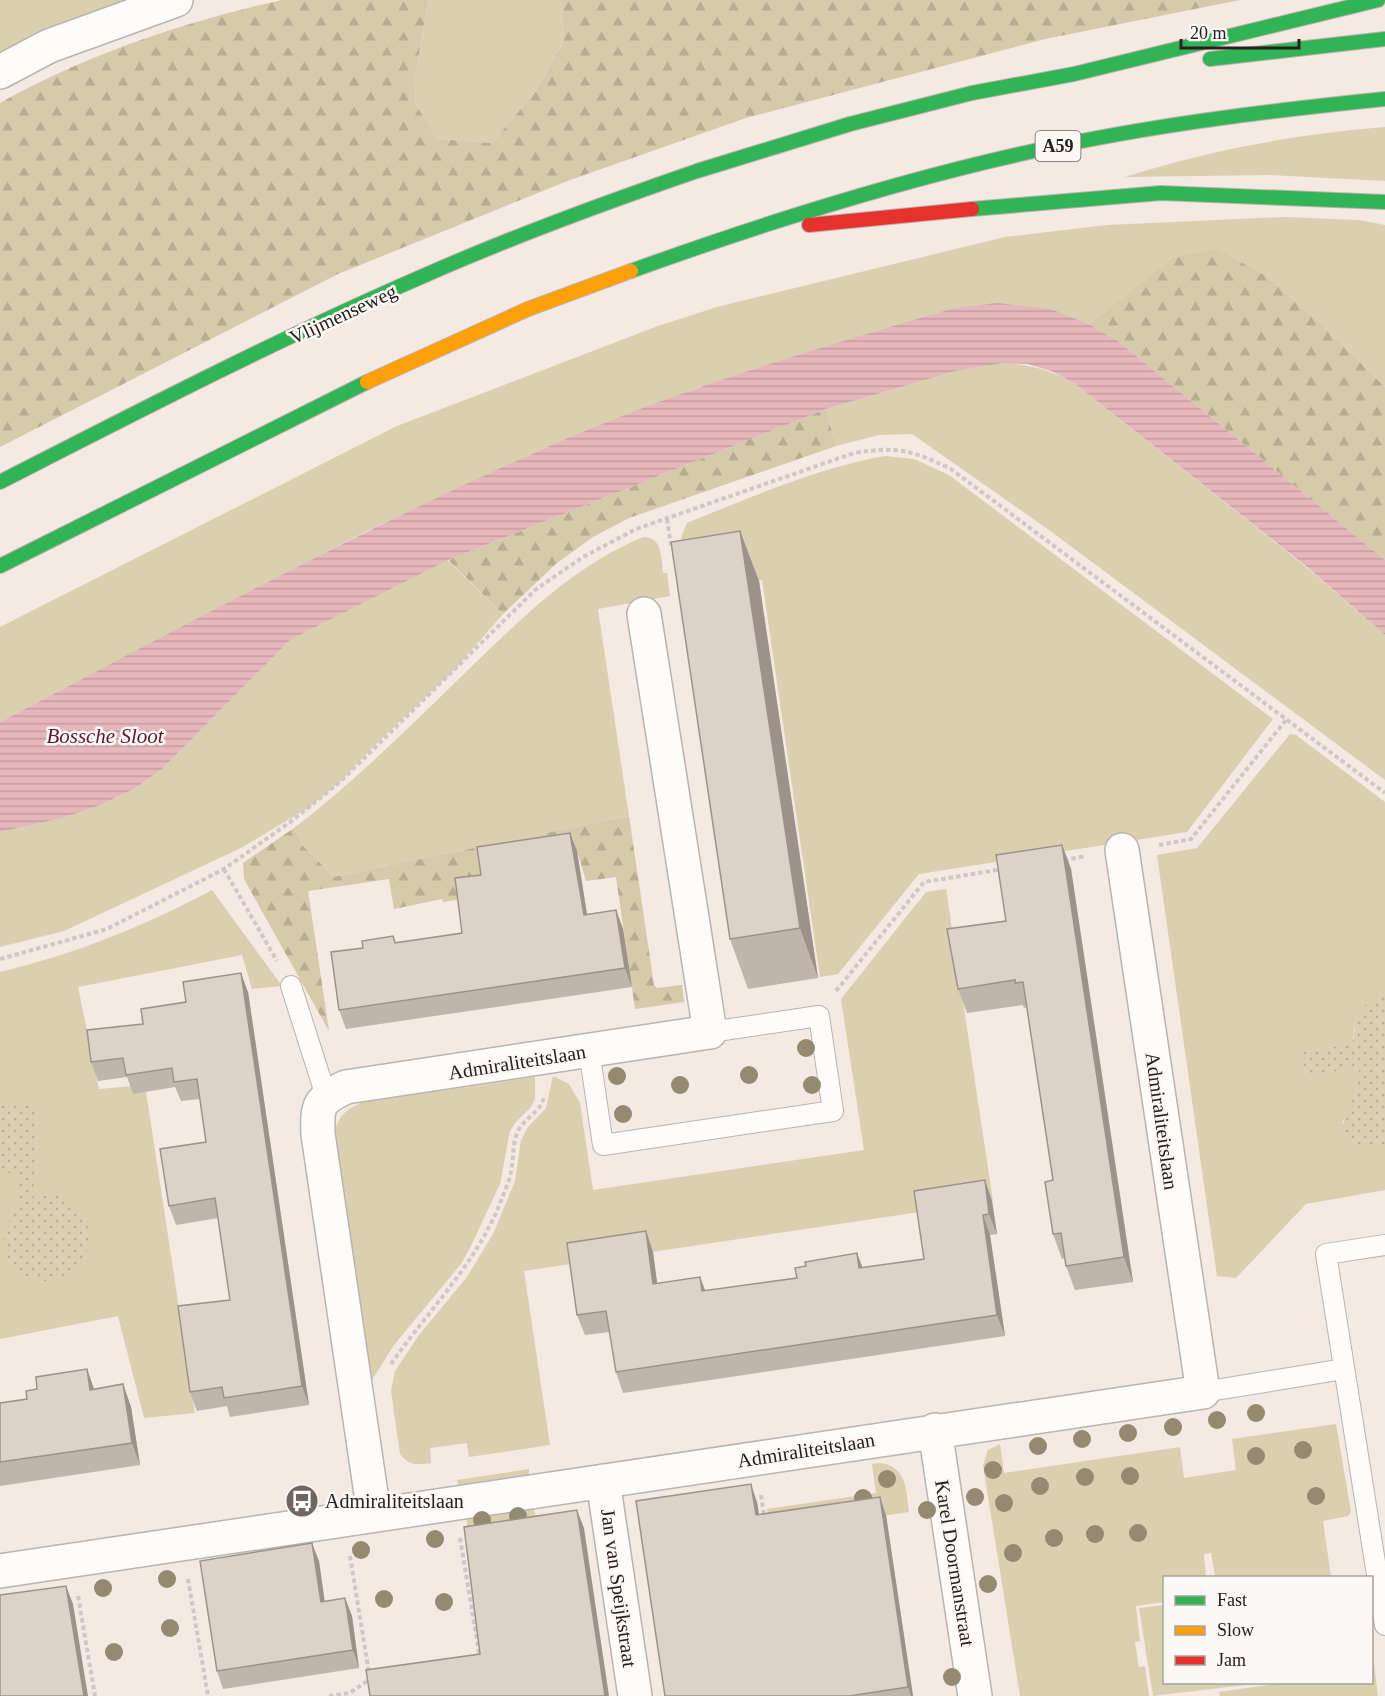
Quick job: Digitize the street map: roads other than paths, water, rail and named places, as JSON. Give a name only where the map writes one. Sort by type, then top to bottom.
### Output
[{"type":"main road","points":[[1074,74],[1378,0]]},
{"type":"main road","points":[[1074,74],[1385,39]]},
{"type":"main road","name":"Vlijmenseweg","points":[[0,482],[325,321],[483,250],[601,204],[697,171],[850,124],[972,93],[1074,74]]},
{"type":"main road","name":"A59","points":[[738,232],[861,194],[1062,145],[1272,110],[1385,99]]},
{"type":"main road","points":[[0,567],[342,392],[528,309],[738,232],[1048,201],[1161,194],[1279,196],[1385,202]]},
{"type":"street","points":[[0,72],[49,46],[176,0]]},
{"type":"street","points":[[644,614],[710,1032]]},
{"type":"street","name":"Admiraliteitslaan","points":[[0,1570],[1203,1392],[1122,850]]},
{"type":"street","name":"Admiraliteitslaan","points":[[326,1096],[346,1087],[710,1032]]},
{"type":"street","points":[[326,1096],[317,1110],[318,1134],[359,1516]]},
{"type":"street","name":"Karel Doormanstraat","points":[[935,1430],[975,1696]]},
{"type":"street","name":"Jan van Speijkstraat","points":[[603,1481],[635,1696]]},
{"type":"lane","points":[[291,986],[326,1096]]},
{"type":"lane","points":[[590,1050],[603,1145],[833,1111],[819,1016],[710,1032]]},
{"type":"lane","points":[[1385,1245],[1326,1254],[1385,1625]]},
{"type":"lane","name":"Admiraliteitslaan","points":[[1203,1392],[1344,1369]]},
{"type":"water","name":"Bossche Sloot","points":[[997,303],[1051,309],[1089,324],[1118,341],[1385,560],[1385,635],[1306,566],[1074,383],[1051,371],[1027,364],[1003,363],[956,371],[826,409],[448,560],[290,640],[162,769],[134,789],[98,806],[63,818],[0,832],[0,722],[332,549],[466,484],[585,431],[690,391],[848,339],[955,308]]},
{"type":"place","name":"Admiraliteitslaan","points":[[302,1501]]}]
